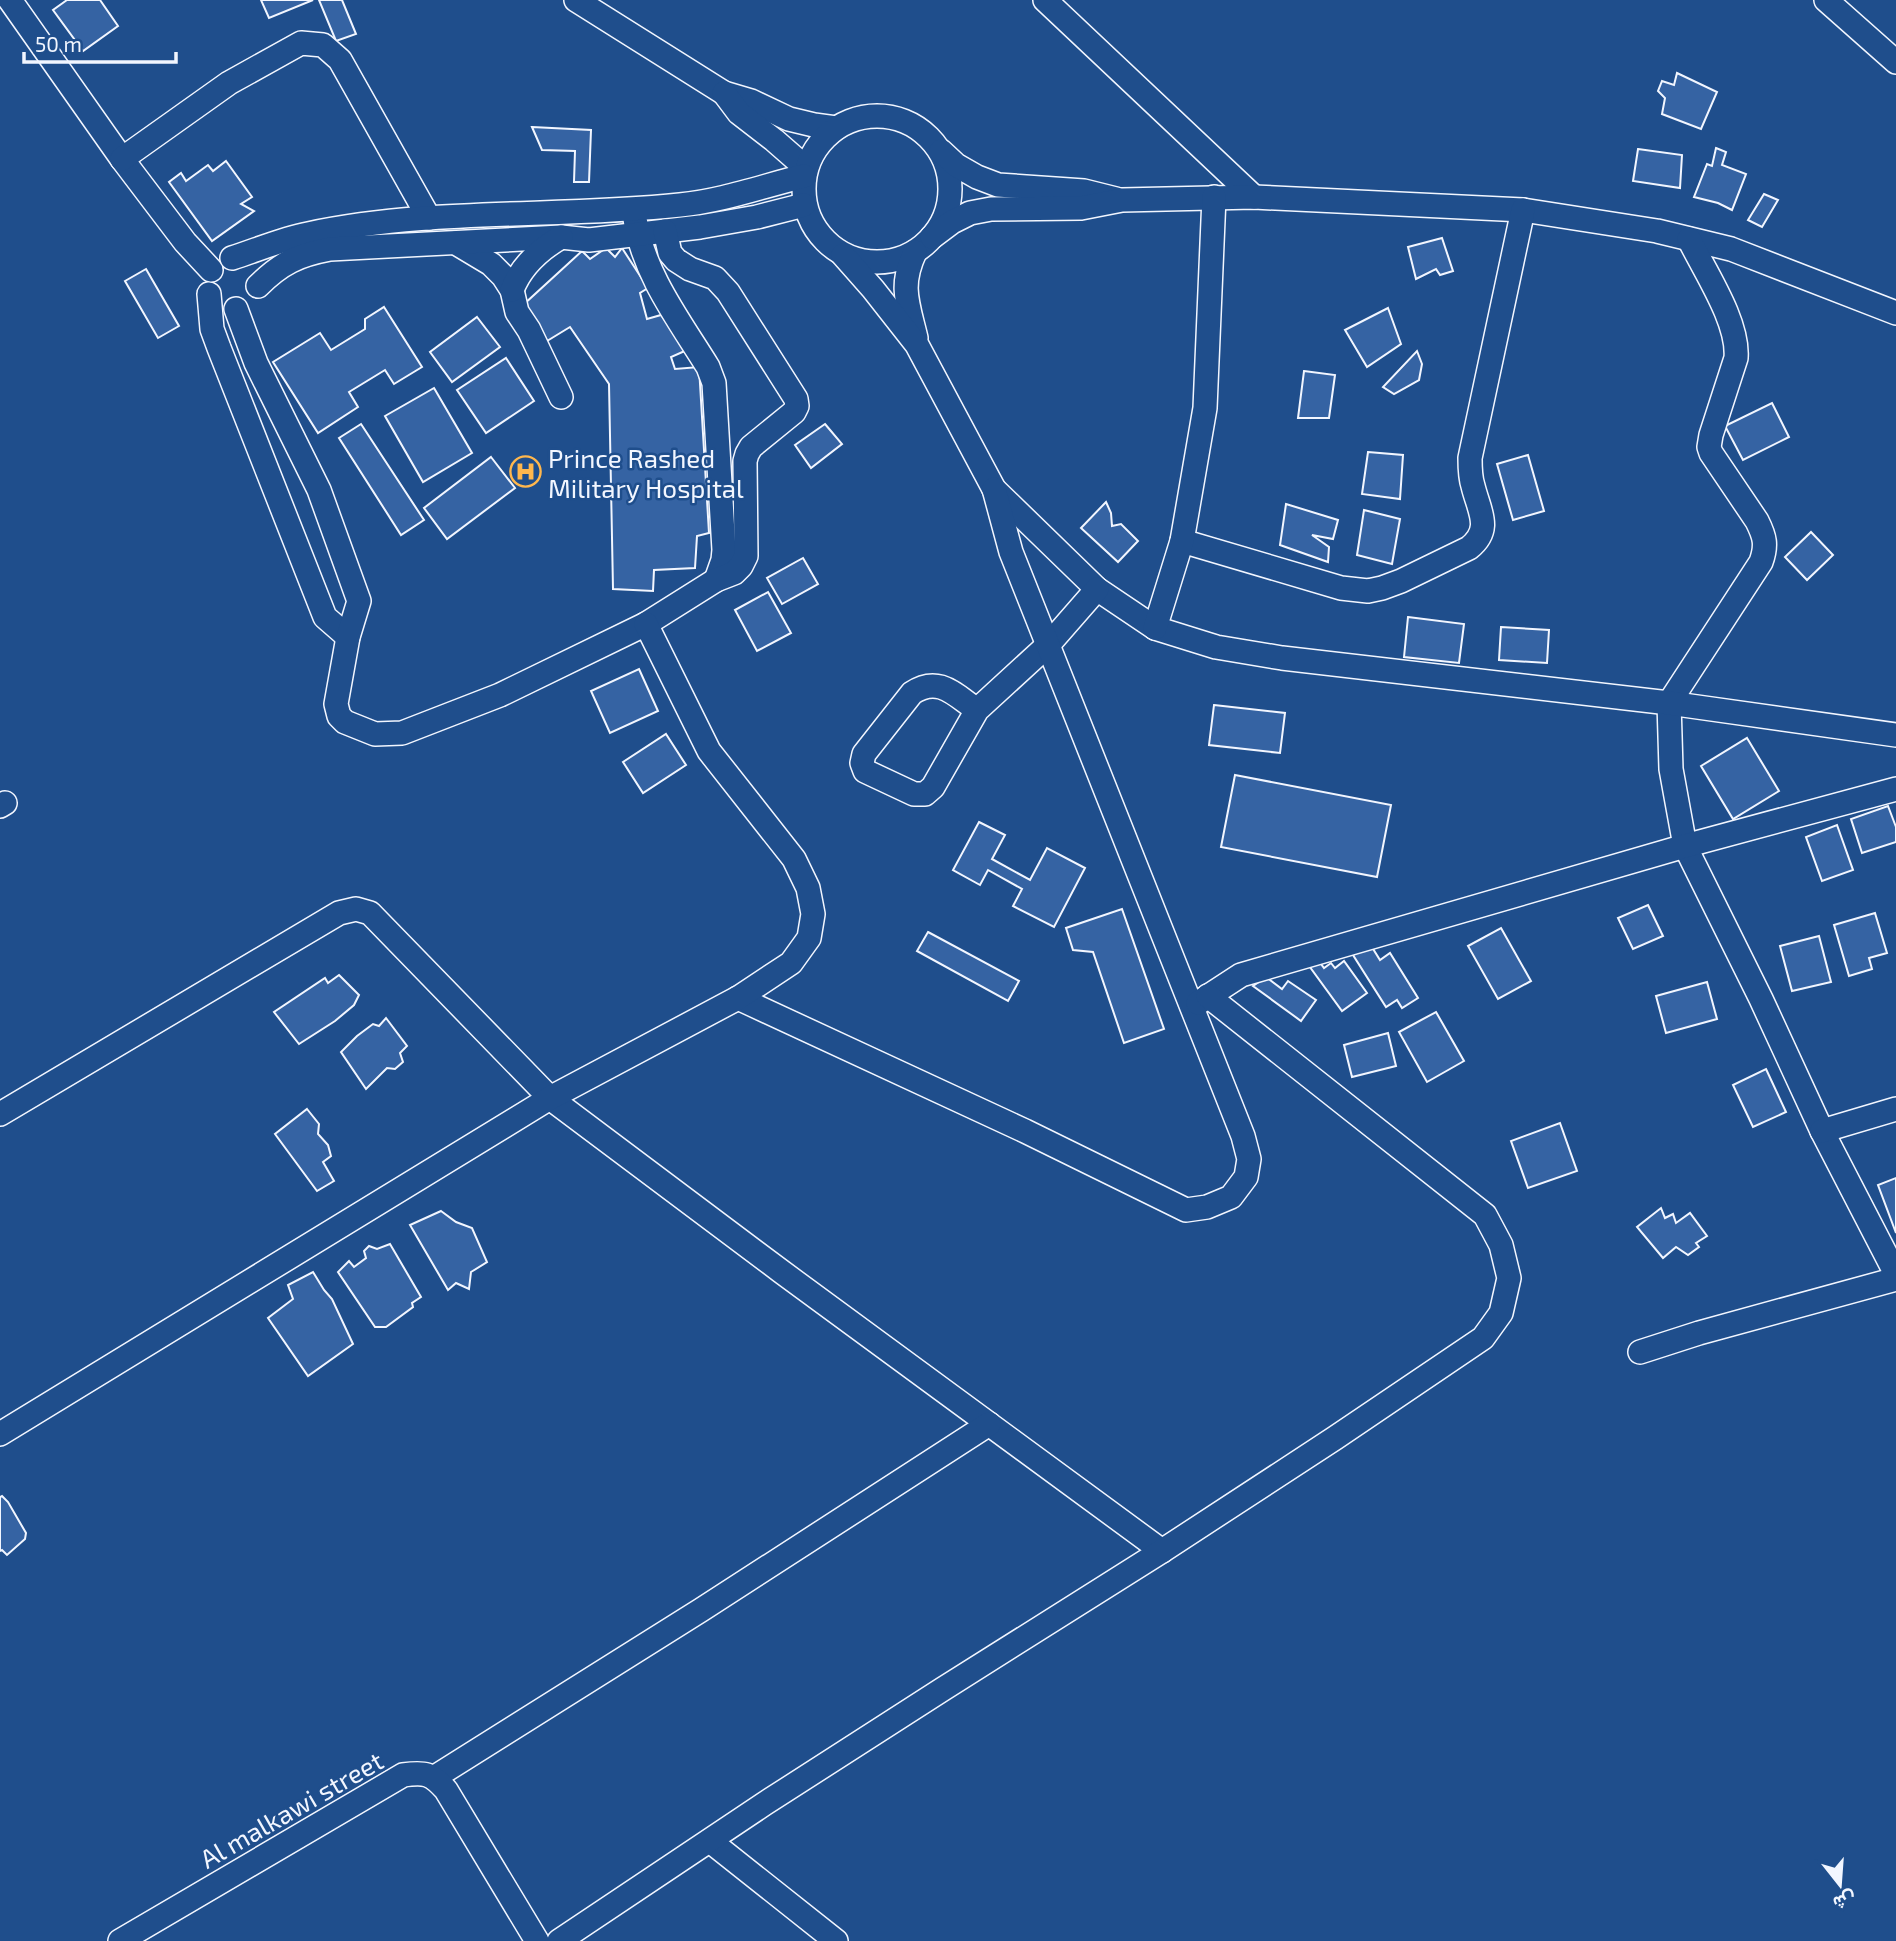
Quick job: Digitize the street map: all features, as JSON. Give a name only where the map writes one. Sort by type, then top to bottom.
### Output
[{"type":"street","points":[[10,0],[122,159],[185,242],[211,270]]},
{"type":"street","points":[[576,0],[724,93],[751,101],[789,119],[836,128]]},
{"type":"street","points":[[1045,0],[1254,197]]},
{"type":"street","points":[[1826,0],[1896,62]]},
{"type":"street","points":[[122,159],[229,83],[301,43],[323,45],[340,60],[429,218]]},
{"type":"street","points":[[724,93],[739,113],[774,140],[805,172]]},
{"type":"street","points":[[738,998],[1025,1131],[1185,1210],[1208,1207],[1231,1197],[1246,1177],[1249,1159],[1243,1136],[1200,1001],[1011,552],[994,489],[917,345],[873,289],[843,255],[825,243],[812,225],[804,205],[805,172],[817,145],[836,128],[857,118],[881,115],[904,121],[924,133],[956,164],[977,177],[998,185],[1084,191],[1122,200]]},
{"type":"street","points":[[932,237],[945,218],[951,195],[949,172],[940,150]]},
{"type":"street","points":[[348,637],[325,617],[216,338],[206,286],[211,270],[224,260],[306,234],[343,227],[429,218],[633,209],[701,202],[805,172]]},
{"type":"street","points":[[1155,628],[1182,541],[1205,408],[1213,197]]},
{"type":"street","points":[[917,345],[905,284],[907,267],[915,252],[952,222],[970,213],[991,209],[1081,208],[1122,200],[1213,197],[1523,210],[1657,232],[1731,250],[1896,313]]},
{"type":"street","points":[[209,294],[220,306],[236,309],[251,301],[257,286],[286,262],[306,253],[330,249],[561,237],[589,240],[730,222],[804,205]]},
{"type":"street","points":[[633,209],[637,233],[649,269],[708,367],[714,383],[724,550],[716,580]]},
{"type":"street","points":[[1182,541],[1341,588],[1368,591],[1401,581],[1478,542],[1483,523],[1471,482],[1470,458],[1523,210]]},
{"type":"street","points":[[236,309],[256,363],[319,490],[359,601],[348,637],[336,704],[338,716],[345,722],[375,734],[402,733],[500,695],[646,624],[716,580],[734,573],[741,566],[746,556],[747,454],[751,447],[794,412],[796,399],[728,292],[715,278],[690,269],[676,260],[670,253],[665,231]]},
{"type":"street","points":[[512,290],[517,277],[532,259],[561,237]]},
{"type":"street","points":[[1640,1352],[1896,1276],[1822,1131],[1761,999],[1685,846],[1671,769],[1669,704],[1746,587],[1765,551],[1757,521],[1709,447],[1737,350],[1726,312],[1689,239]]},
{"type":"street","points":[[456,243],[491,264],[503,276],[512,290],[517,313],[529,330],[561,397]]},
{"type":"street","points":[[843,255],[867,262],[891,261],[915,252]]},
{"type":"street","points":[[232,258],[248,263],[254,270],[257,286]]},
{"type":"street","points":[[994,489],[1097,589],[1155,628],[1216,647],[1896,735]]},
{"type":"street","points":[[977,710],[940,686],[923,686],[912,693],[864,754],[862,763],[865,771],[914,794],[925,794],[933,787],[977,710],[1049,644],[1097,589]]},
{"type":"street","points":[[0,1434],[550,1098],[738,998],[791,963],[809,938],[814,914],[808,888],[794,859],[709,751],[646,624]]},
{"type":"street","points":[[1200,1001],[1241,975],[1685,846],[1896,789]]},
{"type":"street","points":[[0,1114],[339,913],[356,909],[370,913],[550,1098],[1162,1551]]},
{"type":"street","points":[[559,1941],[943,1689],[1324,1446],[1483,1338],[1501,1313],[1509,1278],[1501,1245],[1485,1215],[1200,1001]]},
{"type":"street","points":[[1822,1131],[1896,1110]]},
{"type":"street","points":[[537,1941],[446,1790],[435,1777],[713,1602],[989,1423]]},
{"type":"street","name":"Al malkawi street","points":[[120,1941],[404,1775],[421,1773],[435,1777]]},
{"type":"street","points":[[710,1841],[836,1941]]},
{"type":"building","points":[[67,0],[100,0],[118,26],[83,51],[53,10]]},
{"type":"building","points":[[261,0],[313,0],[269,18]]},
{"type":"building","points":[[319,0],[342,0],[356,34],[336,41]]},
{"type":"building","points":[[1677,73],[1717,92],[1701,129],[1662,114],[1665,98],[1658,91],[1662,81],[1674,85]]},
{"type":"building","points":[[532,127],[591,130],[589,182],[574,182],[575,151],[542,150]]},
{"type":"building","points":[[1716,148],[1726,152],[1722,165],[1746,174],[1732,210],[1694,197],[1707,164],[1712,166]]},
{"type":"building","points":[[1638,149],[1682,155],[1680,188],[1633,181]]},
{"type":"building","points":[[226,161],[252,197],[241,204],[254,211],[212,241],[169,182],[181,173],[186,181],[208,165],[213,171]]},
{"type":"building","points":[[1764,194],[1778,200],[1762,227],[1748,220]]},
{"type":"building","points":[[1442,238],[1453,271],[1440,275],[1436,269],[1416,279],[1408,247]]},
{"type":"building","points":[[606,248],[615,257],[622,248],[648,288],[640,293],[647,319],[661,315],[687,350],[671,357],[675,369],[699,367],[709,533],[697,536],[695,568],[654,570],[653,591],[613,589],[609,384],[570,327],[547,341],[522,306],[582,251],[590,259]]},
{"type":"building","points":[[146,269],[179,326],[158,338],[125,281]]},
{"type":"building","points":[[384,307],[422,367],[394,384],[385,370],[349,392],[358,407],[318,433],[273,362],[320,333],[331,350],[365,329],[365,319]]},
{"type":"building","points":[[1388,308],[1401,344],[1367,367],[1345,330]]},
{"type":"building","points":[[477,317],[500,347],[452,382],[430,352]]},
{"type":"building","points":[[1417,351],[1422,364],[1419,380],[1394,394],[1383,387]]},
{"type":"building","points":[[506,358],[534,401],[486,433],[457,390]]},
{"type":"building","points":[[1304,371],[1335,375],[1329,418],[1298,418]]},
{"type":"building","points":[[434,388],[472,453],[423,482],[385,416]]},
{"type":"building","points":[[1772,403],[1789,437],[1743,460],[1725,426]]},
{"type":"building","points":[[361,424],[424,520],[401,535],[339,438]]},
{"type":"building","points":[[825,424],[842,444],[811,468],[795,445]]},
{"type":"building","points":[[1368,452],[1403,455],[1400,499],[1362,494]]},
{"type":"building","points":[[1528,455],[1544,511],[1513,520],[1497,464]]},
{"type":"building","points":[[491,457],[515,488],[447,539],[424,508]]},
{"type":"building","points":[[1106,502],[1111,513],[1112,526],[1121,524],[1138,541],[1118,562],[1081,528]]},
{"type":"building","points":[[1286,504],[1338,520],[1333,539],[1312,535],[1329,547],[1328,562],[1280,545]]},
{"type":"building","points":[[1364,510],[1400,519],[1392,564],[1357,555]]},
{"type":"building","points":[[1811,532],[1833,555],[1807,580],[1785,557]]},
{"type":"building","points":[[803,558],[818,584],[782,604],[767,578]]},
{"type":"building","points":[[768,592],[791,633],[757,651],[735,610]]},
{"type":"building","points":[[1408,617],[1464,624],[1459,663],[1404,657]]},
{"type":"building","points":[[1501,627],[1549,630],[1547,663],[1499,660]]},
{"type":"building","points":[[639,669],[658,711],[610,733],[591,691]]},
{"type":"building","points":[[1214,705],[1285,713],[1280,753],[1209,745]]},
{"type":"building","points":[[666,734],[686,765],[643,793],[623,762]]},
{"type":"building","points":[[1747,738],[1779,791],[1733,819],[1701,766]]},
{"type":"building","points":[[1235,775],[1391,805],[1377,877],[1221,847]]},
{"type":"building","points":[[1888,806],[1896,827],[1896,842],[1862,853],[1851,819]]},
{"type":"building","points":[[979,822],[1005,835],[992,859],[1030,880],[1047,848],[1085,868],[1054,927],[1013,906],[1022,889],[988,870],[980,885],[953,870]]},
{"type":"building","points":[[1837,825],[1853,870],[1822,881],[1806,837]]},
{"type":"building","points":[[1648,905],[1663,936],[1633,949],[1618,918]]},
{"type":"building","points":[[1122,909],[1164,1029],[1124,1043],[1093,952],[1073,950],[1066,928]]},
{"type":"building","points":[[1875,913],[1887,953],[1869,958],[1872,969],[1849,976],[1834,925]]},
{"type":"building","points":[[1501,928],[1531,981],[1498,999],[1468,946]]},
{"type":"building","points":[[928,932],[1019,981],[1008,1001],[917,951]]},
{"type":"building","points":[[1819,936],[1831,982],[1792,991],[1780,946]]},
{"type":"building","points":[[1370,944],[1380,960],[1390,953],[1418,998],[1402,1008],[1397,1000],[1386,1007],[1353,955]]},
{"type":"building","points":[[1316,957],[1324,968],[1331,963],[1335,968],[1344,961],[1367,993],[1342,1011],[1307,963]]},
{"type":"building","points":[[339,975],[359,995],[354,1005],[299,1044],[274,1012],[325,978],[328,983]]},
{"type":"building","points":[[1266,977],[1282,989],[1288,981],[1316,1000],[1301,1021],[1253,986]]},
{"type":"building","points":[[1707,982],[1717,1019],[1666,1033],[1656,996]]},
{"type":"building","points":[[1436,1012],[1464,1061],[1427,1082],[1399,1032]]},
{"type":"building","points":[[386,1018],[407,1046],[400,1053],[403,1062],[395,1069],[387,1068],[366,1089],[341,1052],[357,1036],[373,1024],[379,1026]]},
{"type":"building","points":[[1388,1033],[1396,1066],[1352,1077],[1344,1045]]},
{"type":"building","points":[[1766,1069],[1786,1112],[1753,1127],[1733,1085]]},
{"type":"building","points":[[307,1109],[319,1124],[318,1134],[328,1145],[331,1156],[323,1162],[334,1181],[317,1191],[275,1134]]},
{"type":"building","points":[[1560,1123],[1577,1171],[1528,1188],[1511,1141]]},
{"type":"building","points":[[1896,1178],[1896,1233],[1878,1185]]},
{"type":"building","points":[[1661,1208],[1665,1218],[1673,1214],[1676,1223],[1690,1213],[1707,1236],[1696,1243],[1699,1247],[1688,1255],[1676,1247],[1663,1258],[1637,1227]]},
{"type":"building","points":[[441,1211],[456,1222],[472,1228],[487,1262],[471,1272],[469,1289],[456,1283],[448,1290],[410,1225]]},
{"type":"building","points":[[390,1244],[421,1297],[412,1303],[413,1307],[386,1327],[375,1327],[338,1272],[349,1261],[354,1267],[366,1258],[364,1251],[369,1246],[377,1249]]},
{"type":"building","points":[[313,1272],[332,1299],[353,1344],[308,1376],[268,1318],[293,1299],[288,1285]]},
{"type":"building","points":[[2,1496],[26,1533],[25,1539],[7,1555],[0,1551]]},
{"type":"place","name":"Prince Rashed Military Hospital","points":[[525,472]]}]
